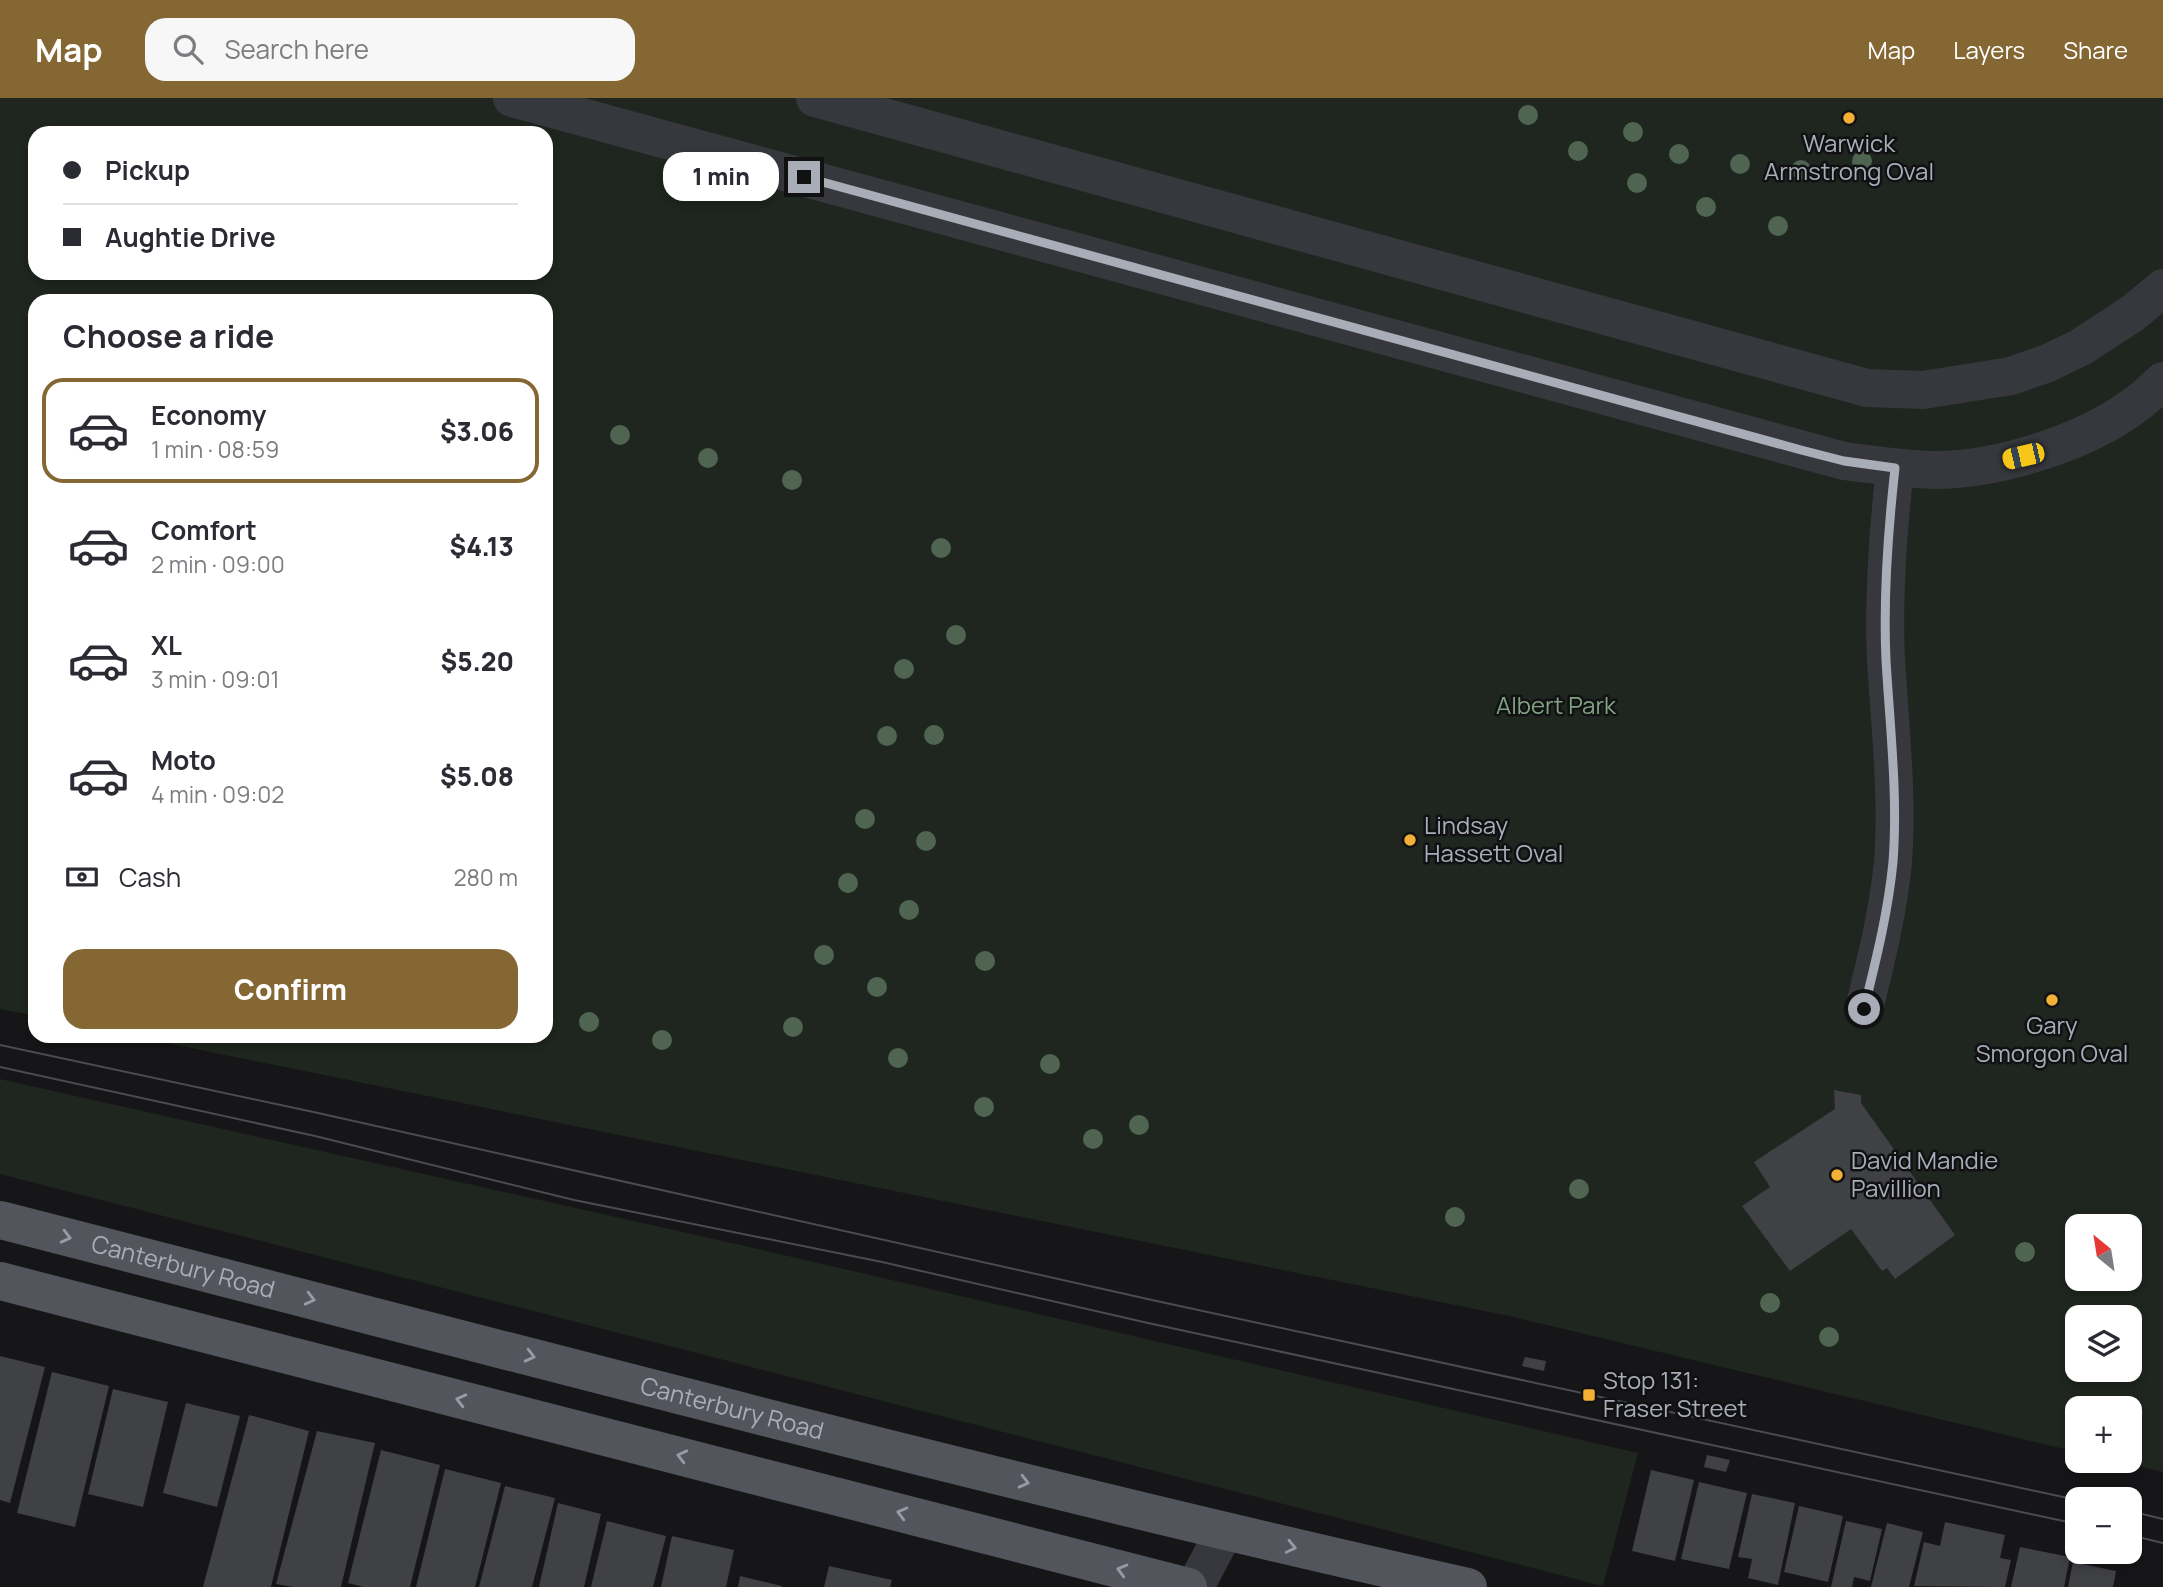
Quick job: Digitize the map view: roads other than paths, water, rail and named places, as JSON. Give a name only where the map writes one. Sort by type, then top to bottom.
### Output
[{"type":"main road","name":"Canterbury Road","points":[[0,1220],[957,1466],[1224,1532],[1468,1587]]},
{"type":"main road","points":[[0,1281],[1188,1587]]},
{"type":"street","points":[[512,98],[1844,461],[1937,470],[1986,464],[2042,451],[2089,433],[2134,406],[2163,381]]},
{"type":"street","points":[[815,98],[1867,388],[1923,390],[2011,376],[2048,363],[2081,347],[2133,313],[2163,288]]},
{"type":"street","points":[[1864,1009],[1886,923],[1893,861],[1894,758],[1885,608],[1895,468]]},
{"type":"street","points":[[1195,1587],[1224,1532]]},
{"type":"tram line","points":[[0,1045],[318,1113],[1152,1300],[2065,1497]]},
{"type":"tram line","points":[[0,1067],[315,1136],[574,1200],[882,1262],[1148,1323],[2065,1521]]},
{"type":"tram line","points":[[2142,1514],[2163,1519]]},
{"type":"tram line","points":[[2142,1538],[2163,1543]]},
{"type":"place","name":"Warwick Armstrong Oval","points":[[1849,118]]},
{"type":"place","name":"Lindsay Hassett Oval","points":[[1410,840]]},
{"type":"place","name":"Gary Smorgon Oval","points":[[2052,1000]]},
{"type":"place","name":"David Mandie Pavillion","points":[[1837,1175]]},
{"type":"place","name":"Stop 131: Fraser Street","points":[[1589,1395]]},
{"type":"park label","name":"Albert Park","points":[[1556,706]]}]
